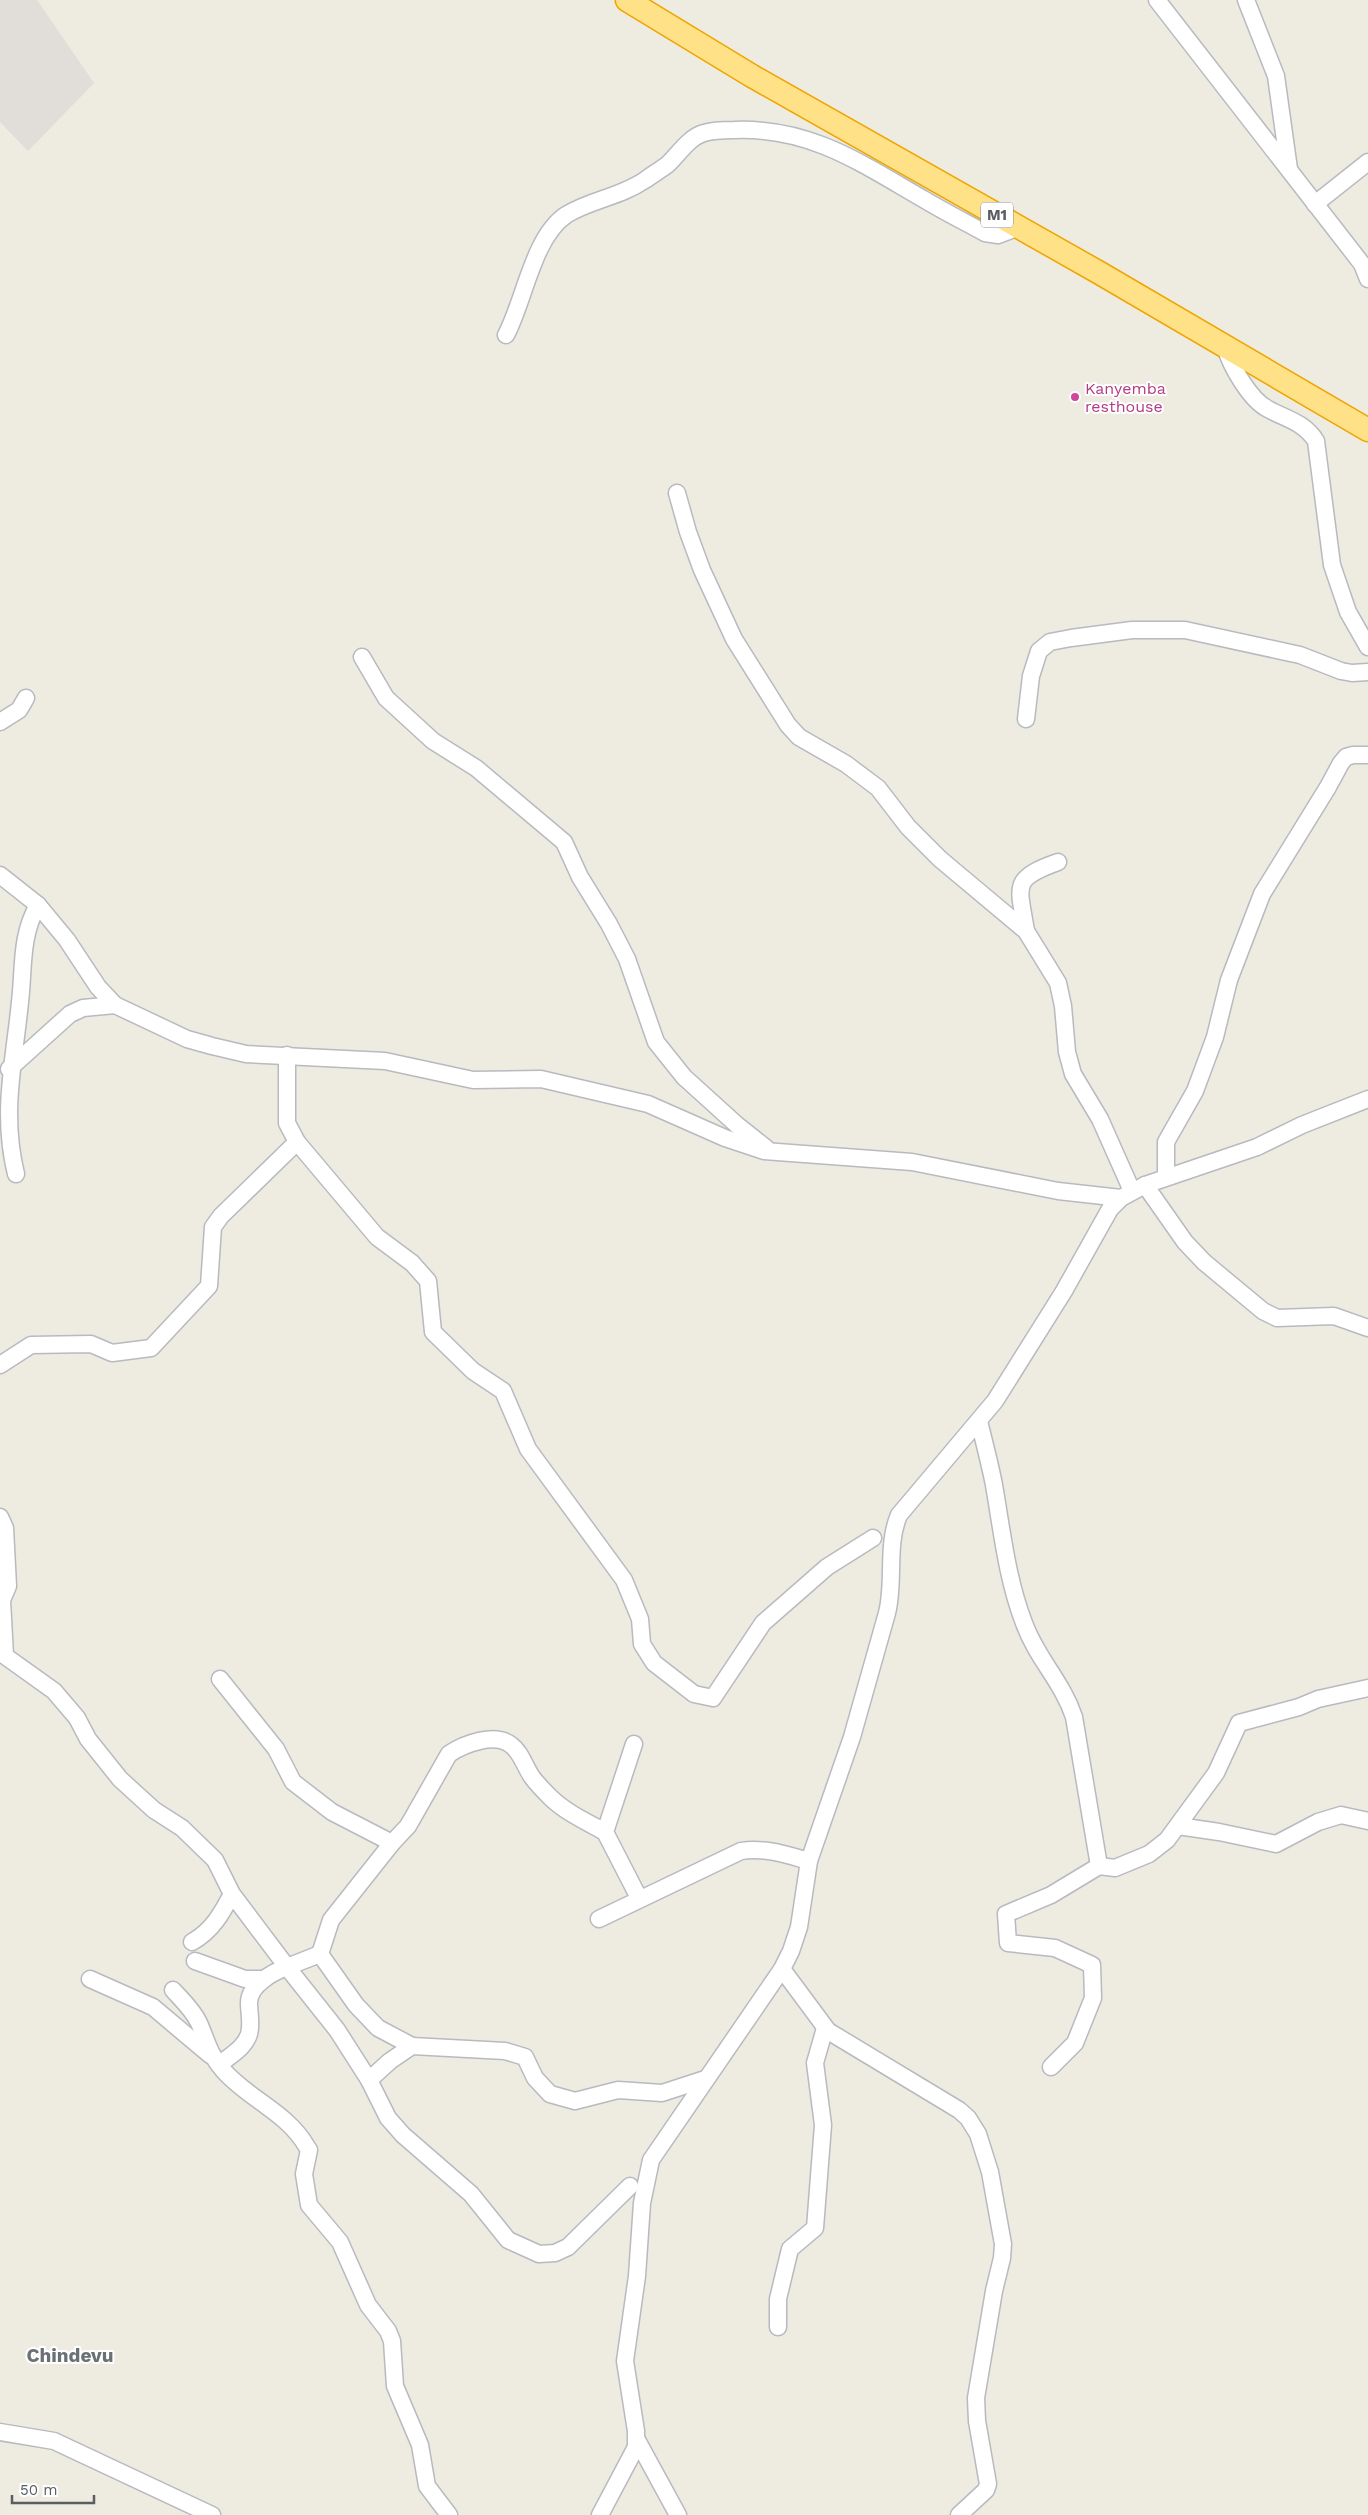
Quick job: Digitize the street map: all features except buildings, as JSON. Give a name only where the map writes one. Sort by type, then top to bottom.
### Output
[{"type":"highway","name":"M1","points":[[627,0],[760,80],[1019,227],[1368,430]]},
{"type":"street","points":[[1157,0],[1362,264],[1368,279]]},
{"type":"street","points":[[1246,0],[1276,76],[1289,169]]},
{"type":"street","points":[[506,336],[534,262],[561,219],[574,211],[628,191],[666,165],[695,138],[704,133],[752,129],[774,130],[804,137],[858,160],[985,233],[998,235],[1019,227]]},
{"type":"street","points":[[1315,204],[1368,162]]},
{"type":"street","points":[[1225,346],[1234,369],[1260,404],[1307,428],[1316,440],[1332,565],[1348,612],[1368,647]]},
{"type":"street","points":[[677,493],[688,532],[702,570],[734,639],[788,725],[807,743],[846,764],[878,788],[908,827],[940,858],[1026,931],[1058,982],[1063,1006],[1067,1052],[1073,1074],[1100,1119],[1132,1191],[1204,1262],[1263,1311],[1277,1318],[1334,1316],[1368,1328]]},
{"type":"street","points":[[1026,719],[1031,676],[1039,651],[1050,642],[1071,638],[1132,630],[1185,630],[1300,655],[1341,671],[1352,673],[1368,672]]},
{"type":"street","points":[[362,657],[386,698],[434,741],[476,768],[564,842],[580,877],[609,924],[627,959],[656,1042],[684,1077],[760,1145],[772,1152]]},
{"type":"street","points":[[0,722],[19,710],[26,698]]},
{"type":"street","points":[[1166,1177],[1166,1142],[1195,1091],[1215,1037],[1229,980],[1262,894],[1328,787],[1341,762],[1346,757],[1368,755]]},
{"type":"street","points":[[1026,931],[1020,898],[1023,881],[1027,875],[1058,862]]},
{"type":"street","points":[[0,875],[38,905],[67,940],[98,987],[115,1005],[187,1039],[212,1046],[246,1054],[385,1061],[473,1080],[542,1079],[573,1084],[648,1104],[725,1138],[764,1151],[912,1162],[1058,1190],[1132,1191]]},
{"type":"street","points":[[16,1174],[11,1152],[6,1070],[20,1003],[26,936],[31,917],[38,905]]},
{"type":"street","points":[[6,1070],[70,1014],[83,1008],[115,1005]]},
{"type":"street","points":[[287,1055],[287,1123],[298,1142],[377,1237],[412,1262],[428,1281],[433,1332],[473,1372],[502,1391],[528,1449],[624,1580],[640,1619],[642,1644],[654,1662],[694,1694],[713,1698],[763,1624],[827,1566],[873,1538]]},
{"type":"street","points":[[678,2515],[637,2440],[625,2361],[637,2276],[645,2182],[651,2160],[782,1969],[791,1951],[799,1927],[809,1861],[852,1737],[892,1594],[892,1558],[896,1521],[903,1509],[979,1421],[1031,1346],[1110,1209],[1132,1191],[1166,1177],[1257,1147],[1302,1125],[1368,1100]]},
{"type":"street","points":[[0,1365],[31,1345],[91,1344],[112,1352],[151,1348],[209,1286],[213,1227],[217,1221],[298,1142]]},
{"type":"street","points":[[979,1421],[993,1482],[1012,1587],[1018,1606],[1037,1652],[1067,1696],[1074,1718],[1099,1866]]},
{"type":"street","points":[[0,1516],[5,1528],[8,1586],[2,1600],[5,1656],[54,1691],[77,1718],[88,1739],[120,1779],[154,1810],[182,1828],[215,1860],[232,1894],[337,2030],[370,2080],[388,2118],[403,2135],[471,2194],[508,2240],[539,2254],[547,2254],[568,2247],[630,2186]]},
{"type":"street","points":[[220,1679],[276,1749],[293,1782],[332,1812],[392,1843]]},
{"type":"street","points":[[1051,2066],[1075,2043],[1093,1998],[1092,1964],[1055,1948],[1008,1943],[1006,1914],[1051,1895],[1099,1866],[1115,1868],[1149,1854],[1167,1840],[1216,1773],[1239,1723],[1299,1706],[1318,1698],[1368,1688]]},
{"type":"street","points":[[320,1954],[331,1920],[392,1843],[408,1826],[449,1754],[461,1746],[488,1740],[500,1740],[511,1744],[532,1777],[551,1798],[605,1832],[639,1898]]},
{"type":"street","points":[[605,1832],[634,1744]]},
{"type":"street","points":[[1178,1826],[1219,1832],[1254,1841],[1276,1844],[1318,1822],[1341,1815],[1368,1822]]},
{"type":"street","points":[[599,1919],[639,1898],[695,1874],[741,1851],[753,1849],[770,1851],[809,1861]]},
{"type":"street","points":[[192,1942],[203,1936],[215,1924],[232,1894]]},
{"type":"street","points":[[195,1960],[245,1979],[264,1978],[320,1954]]},
{"type":"street","points":[[320,1954],[356,2005],[378,2028],[412,2046],[505,2051],[525,2057],[534,2078],[550,2094],[575,2101],[618,2090],[662,2093],[705,2079]]},
{"type":"street","points":[[782,1969],[825,2028],[959,2110],[975,2128],[990,2172],[998,2208],[1003,2249],[976,2398],[976,2421],[988,2484],[986,2490],[959,2515]]},
{"type":"street","points":[[214,2060],[243,2045],[248,2035],[250,1998],[264,1978]]},
{"type":"street","points":[[90,1979],[153,2007],[214,2060],[229,2077],[289,2123],[307,2147],[309,2150],[304,2174],[309,2205],[340,2242],[368,2306],[388,2331],[392,2341],[395,2386],[420,2445],[427,2486],[432,2495],[450,2515]]},
{"type":"street","points":[[173,1990],[198,2022],[214,2060]]},
{"type":"street","points":[[778,2328],[778,2299],[790,2250],[815,2228],[823,2125],[814,2063],[825,2028]]},
{"type":"street","points":[[370,2080],[390,2061],[412,2046]]},
{"type":"street","points":[[0,2432],[54,2441],[212,2515]]},
{"type":"street","points":[[600,2515],[606,2499],[632,2456],[637,2440]]},
{"type":"shaded area","points":[[0,0],[37,0],[94,83],[28,151],[0,122]]},
{"type":"place","name":"Kanyemba resthouse","points":[[1075,397]]},
{"type":"district","name":"Chindevu","points":[[70,2355]]}]
